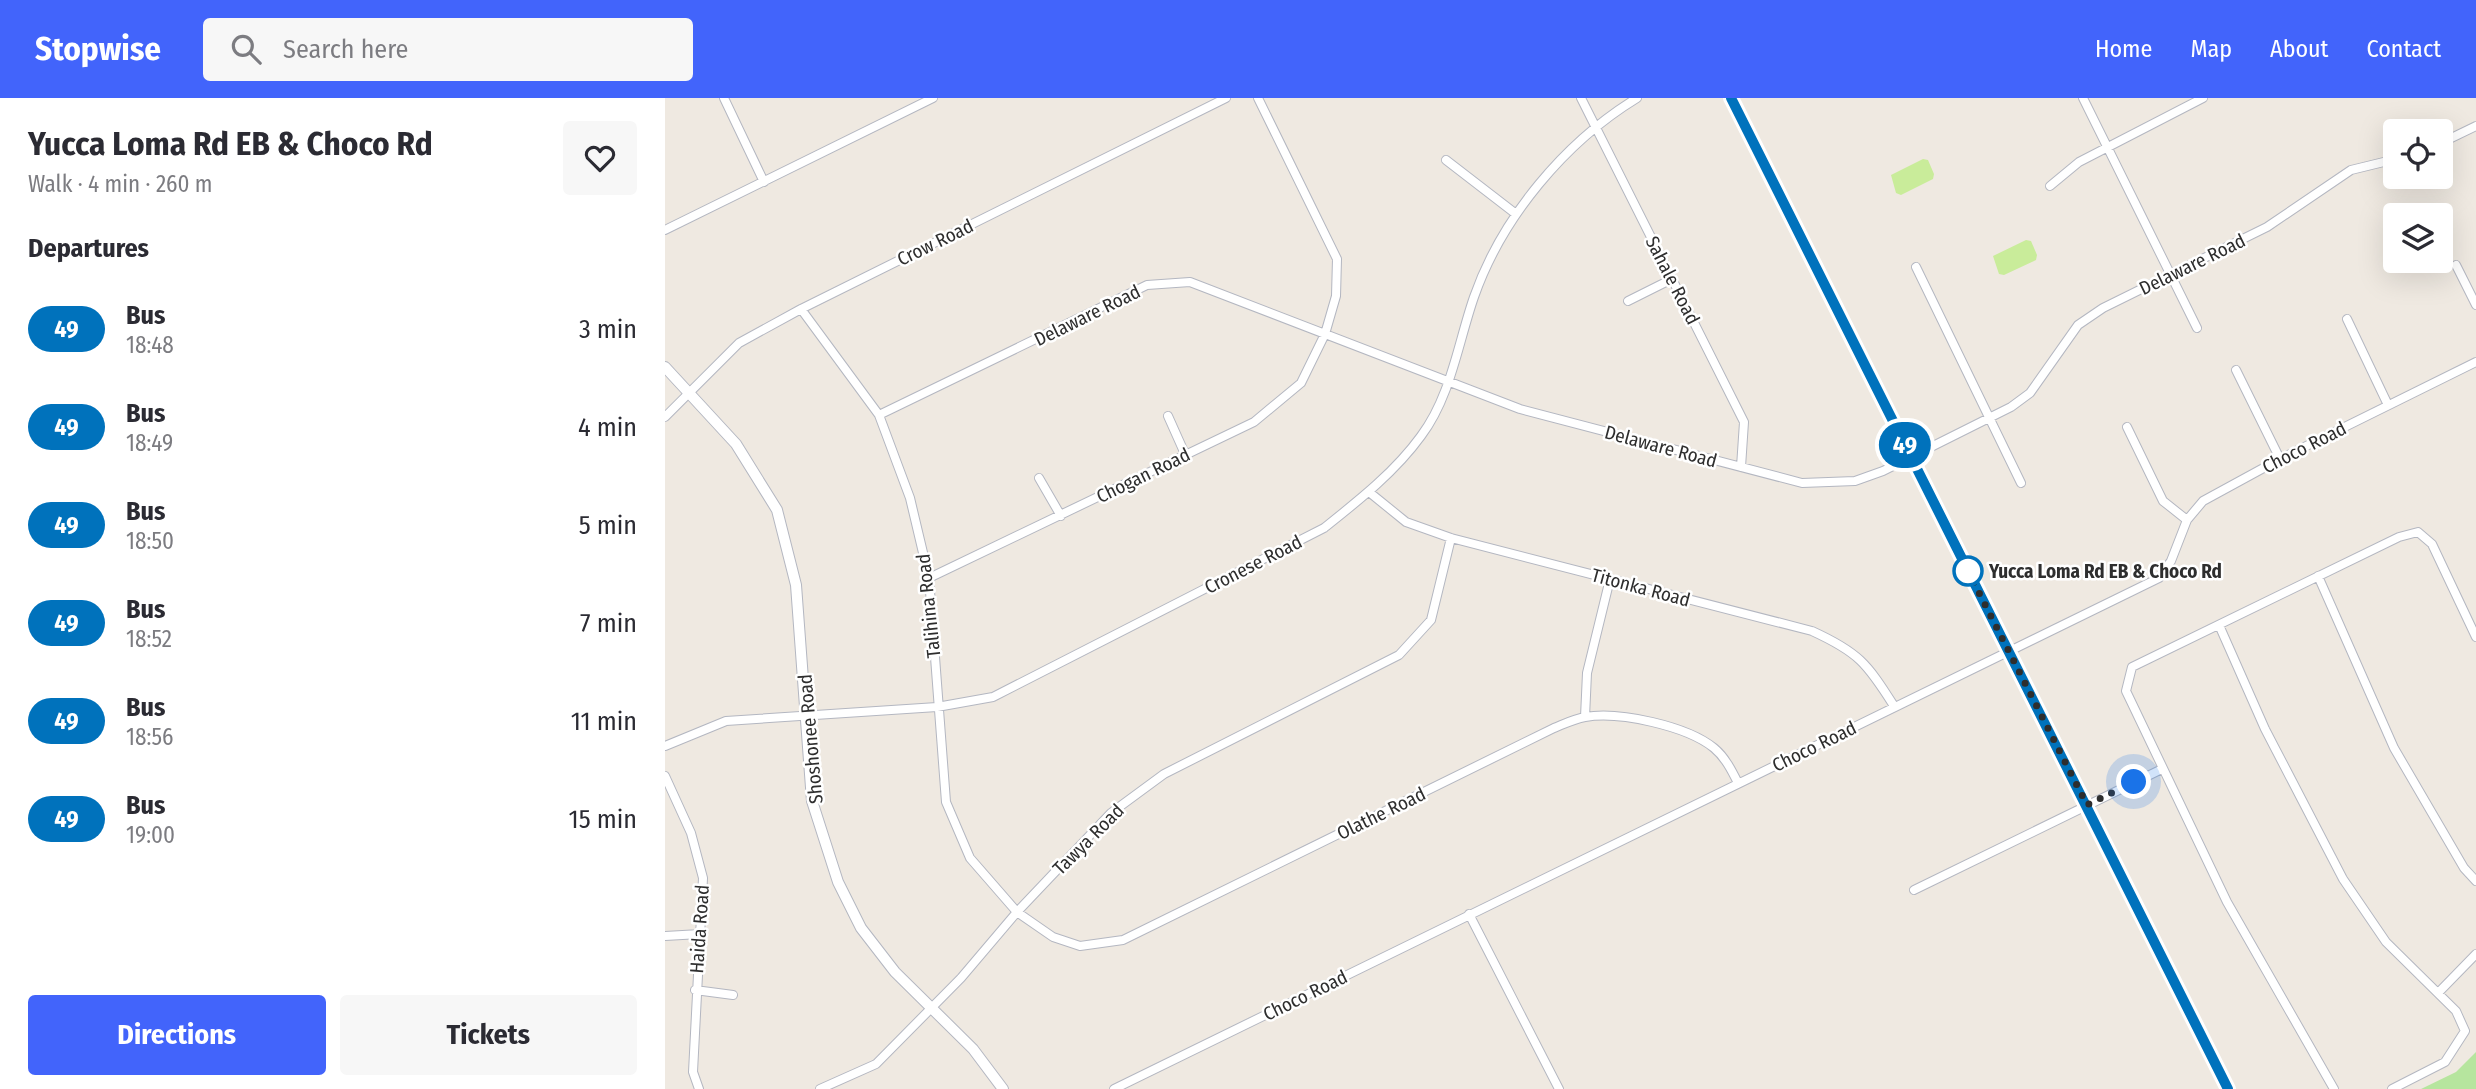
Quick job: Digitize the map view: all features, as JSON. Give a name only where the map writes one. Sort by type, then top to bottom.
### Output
[{"type":"main road","points":[[1731,98],[2228,1089]]},
{"type":"street","points":[[724,98],[764,182]]},
{"type":"street","points":[[665,230],[917,102],[933,98]]},
{"type":"street","name":"Crow Road","points":[[665,417],[739,343],[801,309],[1227,98]]},
{"type":"street","name":"Chogan Road","points":[[929,578],[1254,422],[1301,383],[1325,334],[1336,296],[1337,259],[1258,98]]},
{"type":"street","name":"Sahale Road","points":[[1581,98],[1744,422],[1741,467]]},
{"type":"street","name":"Cronese Road","points":[[665,746],[726,721],[937,707],[993,697],[1324,528],[1369,492],[1422,435],[1448,384],[1474,295],[1501,237],[1516,214],[1552,168],[1596,128],[1637,98]]},
{"type":"street","points":[[2083,98],[2197,328]]},
{"type":"street","points":[[2050,186],[2061,174],[2107,146],[2203,98]]},
{"type":"street","points":[[2453,137],[2476,126]]},
{"type":"street","points":[[1446,160],[1516,214]]},
{"type":"street","name":"Delaware Road","points":[[879,415],[1147,285],[1190,282],[1448,384],[1520,409],[1802,483],[1855,481],[1911,457],[2030,393],[2078,325],[2103,308],[2267,227],[2351,170],[2383,162]]},
{"type":"street","points":[[2456,265],[2476,305]]},
{"type":"street","points":[[1916,267],[2021,483]]},
{"type":"street","points":[[1628,301],[1672,279]]},
{"type":"street","name":"Talihina Road","points":[[801,309],[879,415],[910,498],[929,578],[946,802],[970,858],[1017,912]]},
{"type":"street","points":[[2347,319],[2388,405]]},
{"type":"street","name":"Choco Road","points":[[1114,1089],[2158,578],[2171,561],[2187,520],[2203,501],[2219,490],[2476,362]]},
{"type":"street","name":"Shoshonee Road","points":[[665,367],[736,444],[777,510],[796,585],[812,801],[838,881],[861,928],[895,972],[973,1049],[1003,1089]]},
{"type":"street","points":[[2236,370],[2280,459]]},
{"type":"street","points":[[1168,416],[1185,454]]},
{"type":"street","points":[[2127,427],[2163,501],[2187,520]]},
{"type":"street","points":[[1039,478],[1061,516]]},
{"type":"street","name":"Titonka Road","points":[[1369,492],[1406,522],[1451,538],[1812,631],[1847,647],[1869,667],[1894,706]]},
{"type":"street","points":[[2334,1089],[2227,902],[2162,769],[2126,691],[2132,667],[2399,537],[2418,532],[2432,544],[2476,637]]},
{"type":"street","name":"Tawya Road","points":[[821,1089],[876,1064],[932,1009],[1017,912],[1111,813],[1164,774],[1399,655],[1431,620],[1451,538]]},
{"type":"street","points":[[2318,576],[2394,748],[2464,867],[2476,881]]},
{"type":"street","points":[[1585,717],[1587,673],[1609,579]]},
{"type":"street","points":[[2219,625],[2265,730],[2343,879],[2386,942],[2456,1011],[2465,1031],[2445,1062],[2392,1089]]},
{"type":"street","name":"Olathe Road","points":[[1017,912],[1040,929],[1067,943],[1093,946],[1123,940],[1554,728],[1585,717],[1633,719],[1696,736],[1726,760],[1738,783]]},
{"type":"street","points":[[1913,890],[2162,769]]},
{"type":"street","name":"Haida Road","points":[[665,776],[691,833],[703,878],[695,990],[693,1072],[699,1089]]},
{"type":"street","points":[[1469,914],[1559,1089]]},
{"type":"street","points":[[665,936],[700,934]]},
{"type":"street","points":[[2438,993],[2476,954]]},
{"type":"street","points":[[695,990],[733,995]]},
{"type":"green space","points":[[1923,159],[1928,160],[1934,174],[1933,179],[1901,195],[1896,193],[1891,175]]},
{"type":"green space","points":[[2026,240],[2031,241],[2037,255],[2036,260],[2004,275],[1999,274],[1993,256]]},
{"type":"green space","points":[[2476,1052],[2476,1089],[2421,1089],[2456,1072]]},
{"type":"bus line","name":"49","points":[[1731,98],[2228,1089]]},
{"type":"place","name":"Yucca Loma Rd EB & Choco Rd","points":[[1968,571]]},
{"type":"route","points":[[1968,571],[2087,805],[2134,782]]}]
